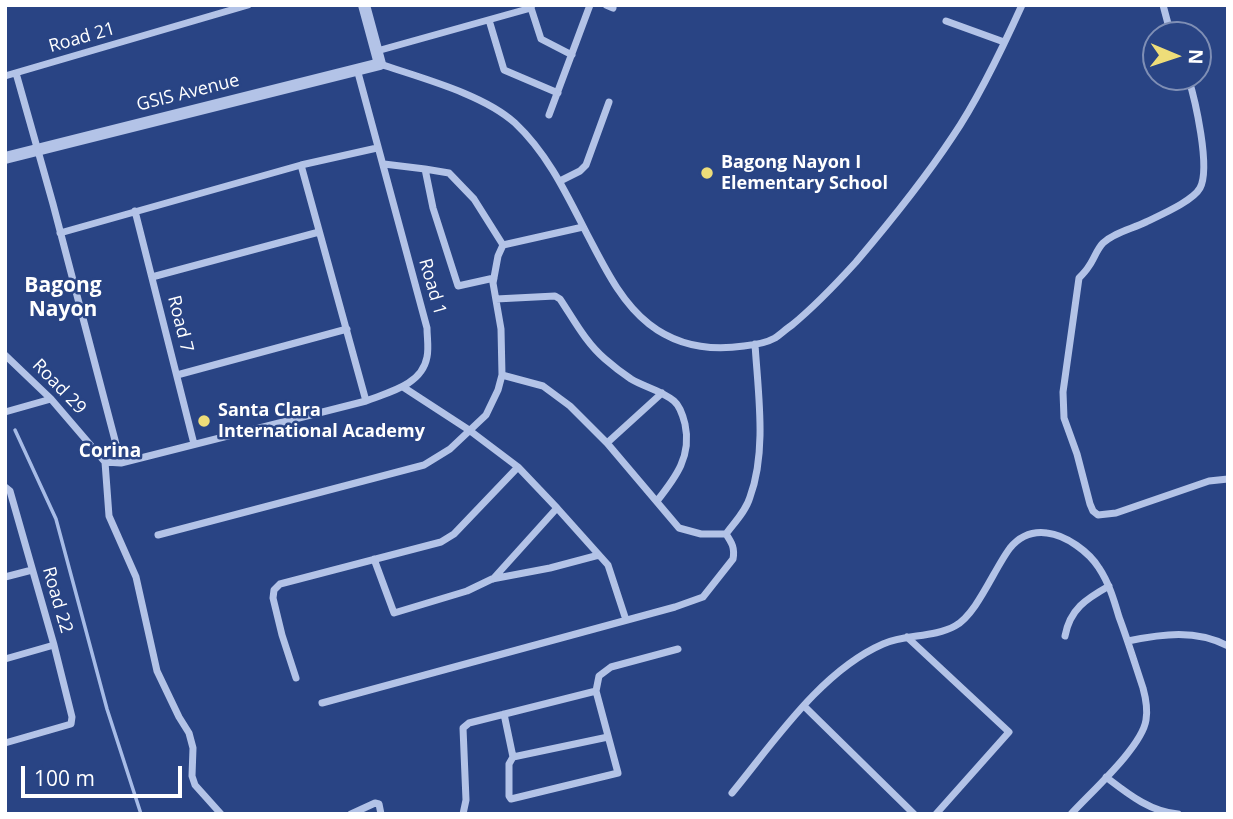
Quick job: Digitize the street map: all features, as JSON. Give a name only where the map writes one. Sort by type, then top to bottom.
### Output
[{"type":"street","name":"Road 21","points":[[5,76],[248,5]]},
{"type":"street","points":[[364,5],[379,57]]},
{"type":"street","points":[[550,115],[590,5]]},
{"type":"street","points":[[379,57],[470,96],[514,122],[560,181],[613,283],[630,306],[668,337],[691,345],[731,348],[774,338],[804,315],[864,252],[954,135],[1022,5]]},
{"type":"street","points":[[379,57],[531,7],[541,39],[572,55]]},
{"type":"street","points":[[489,20],[505,70],[558,93]]},
{"type":"street","points":[[946,21],[1004,41]]},
{"type":"street","name":"GSIS Avenue","points":[[5,158],[357,69],[379,57]]},
{"type":"street","name":"Road 1","points":[[121,463],[366,401],[403,387],[418,375],[427,358],[427,328],[357,69]]},
{"type":"street","points":[[16,73],[121,463],[105,462],[109,516],[135,578],[157,671],[189,733],[193,748],[192,776],[195,785],[221,814]]},
{"type":"street","points":[[1193,91],[1202,141],[1200,190],[1190,199],[1149,221],[1114,235],[1101,245],[1079,278],[1063,392],[1064,418],[1090,504],[1098,515],[1116,513],[1209,481],[1228,479]]},
{"type":"street","points":[[560,181],[586,165],[609,102]]},
{"type":"street","points":[[61,233],[301,165],[377,148]]},
{"type":"street","points":[[384,164],[450,173],[474,200],[503,245]]},
{"type":"street","points":[[301,165],[366,401]]},
{"type":"street","points":[[425,169],[433,208],[458,286],[494,278]]},
{"type":"street","name":"Road 7","points":[[135,211],[194,444]]},
{"type":"street","points":[[503,245],[583,227]]},
{"type":"street","points":[[152,277],[319,232]]},
{"type":"street","points":[[158,535],[424,465],[450,449],[486,415],[502,375],[501,329],[494,278],[503,245]]},
{"type":"street","points":[[496,299],[555,296],[560,299],[589,344],[604,359],[631,379],[675,402],[683,416],[688,438],[686,454],[672,482],[657,501]]},
{"type":"street","points":[[177,375],[347,329]]},
{"type":"street","points":[[726,534],[750,499],[758,467],[760,414],[755,344]]},
{"type":"street","name":"Road 29","points":[[5,355],[51,398],[105,462]]},
{"type":"street","points":[[502,375],[543,386],[570,406],[607,443],[679,528],[701,534],[726,534]]},
{"type":"street","points":[[403,387],[469,430],[518,467],[608,565],[626,620]]},
{"type":"street","points":[[607,443],[662,393]]},
{"type":"street","points":[[5,412],[51,398]]},
{"type":"street","points":[[296,678],[272,598],[274,590],[281,584],[441,542],[454,534],[518,467]]},
{"type":"street","name":"Road 22","points":[[5,743],[71,724],[71,708],[54,645],[7,490]]},
{"type":"street","points":[[492,579],[557,508]]},
{"type":"street","points":[[732,793],[828,681],[855,659],[883,644],[955,625],[978,600],[1012,546],[1022,537],[1037,531],[1054,534],[1069,542],[1098,566],[1128,641],[1147,704],[1146,721],[1141,736],[1071,814]]},
{"type":"street","points":[[322,703],[675,607],[703,597],[733,559],[734,551],[726,534]]},
{"type":"street","points":[[374,559],[394,612],[467,591],[492,579],[599,555]]},
{"type":"street","points":[[5,577],[32,570]]},
{"type":"street","points":[[1065,636],[1073,613],[1086,599],[1108,586]]},
{"type":"street","points":[[1128,641],[1175,634],[1214,639],[1228,646]]},
{"type":"street","points":[[907,636],[1009,732],[936,814]]},
{"type":"street","points":[[5,659],[54,645]]},
{"type":"street","points":[[504,714],[513,757],[509,764],[511,799],[618,773],[596,691],[600,676],[611,667],[678,649]]},
{"type":"street","points":[[1134,691],[1143,688]]},
{"type":"street","points":[[463,814],[466,800],[463,728],[469,723],[596,691]]},
{"type":"street","points":[[804,706],[914,814]]},
{"type":"street","points":[[513,757],[608,737]]},
{"type":"street","points":[[1106,776],[1134,799],[1168,813],[1178,814]]},
{"type":"street","points":[[351,814],[375,803],[379,804],[381,814]]},
{"type":"waterway","points":[[15,430],[56,519],[107,709],[141,814]]},
{"type":"place","name":"Bagong Nayon I Elementary School","points":[[707,173]]},
{"type":"place","name":"Santa Clara International Academy","points":[[204,421]]},
{"type":"district","name":"Bagong Nayon","points":[[63,298]]},
{"type":"district","name":"Corina","points":[[110,452]]}]
